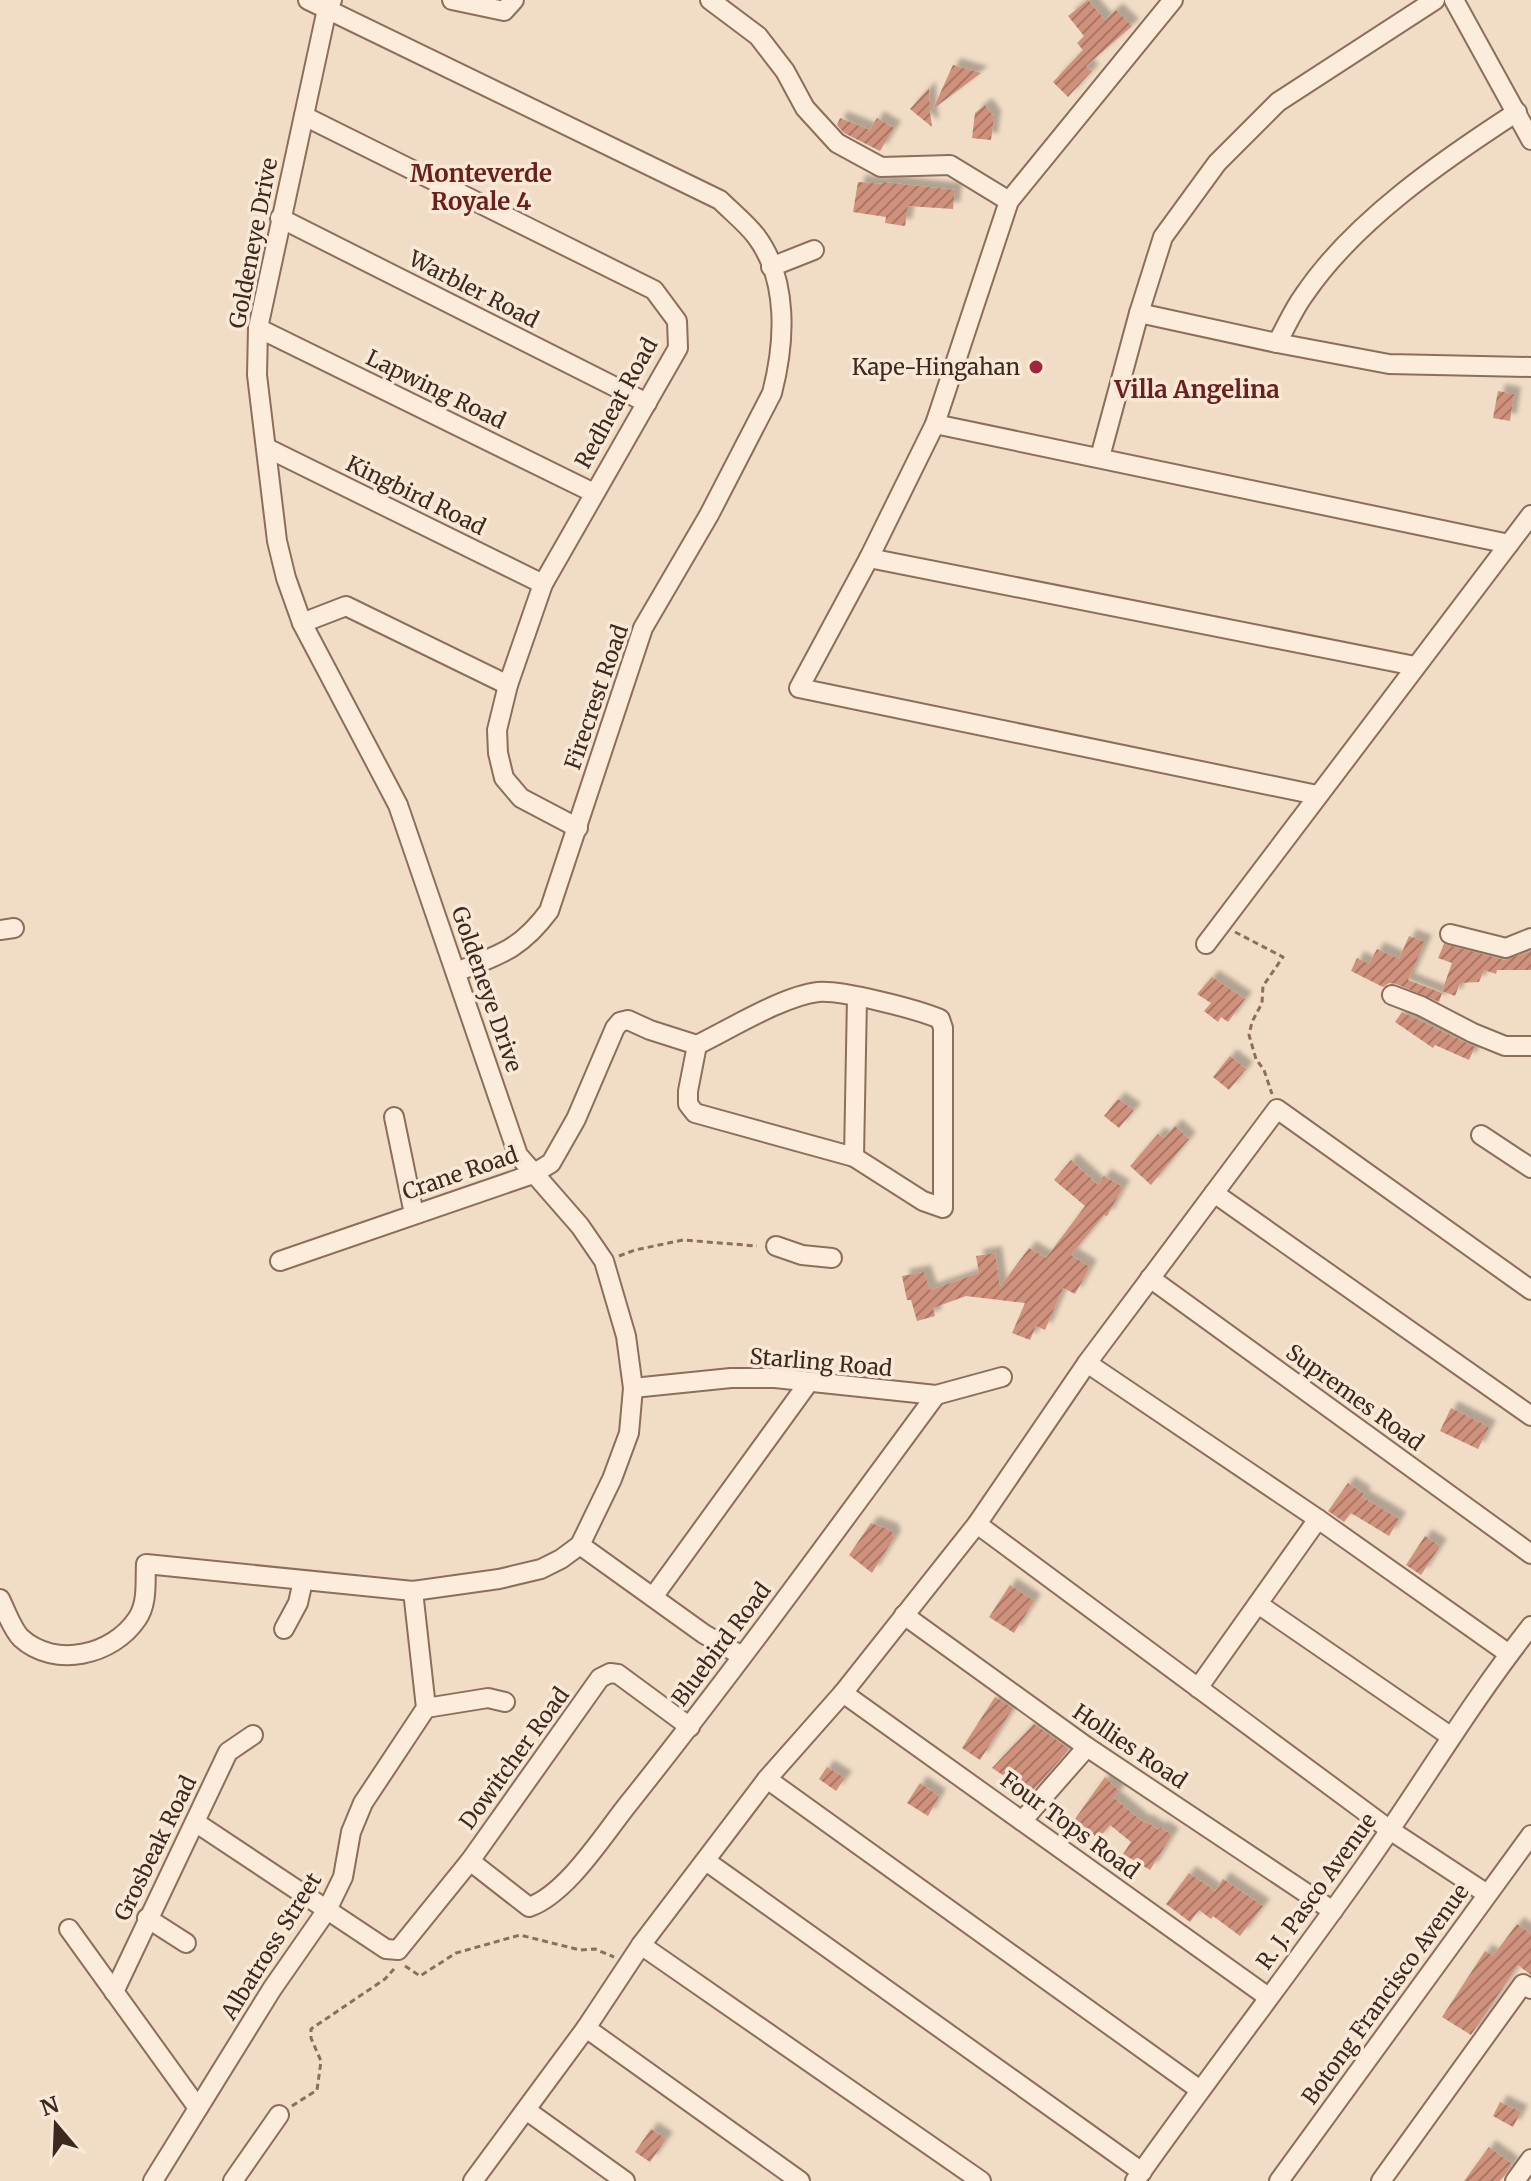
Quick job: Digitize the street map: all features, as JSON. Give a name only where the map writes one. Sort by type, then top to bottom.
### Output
[{"type":"street","name":"Firecrest Road","points":[[308,0],[330,4],[720,200],[757,237],[771,267],[783,319],[772,393],[709,515],[643,628],[549,911],[533,933],[508,952],[456,972]]},
{"type":"street","points":[[452,0],[504,11],[514,0]]},
{"type":"street","points":[[710,0],[758,36],[785,71],[805,108],[837,143],[881,167],[950,165],[1009,201]]},
{"type":"street","points":[[1173,0],[1009,201],[935,424],[869,558],[799,688],[1317,795]]},
{"type":"street","points":[[1100,457],[1163,237],[1217,163],[1278,102],[1435,0]]},
{"type":"street","points":[[1454,0],[1531,140]]},
{"type":"street","name":"Goldeneye Drive","points":[[330,4],[258,328],[257,375],[277,541],[302,623],[398,805],[518,1155],[580,1226],[604,1261],[626,1336],[633,1388],[629,1433],[612,1479],[580,1545]]},
{"type":"street","points":[[1277,343],[1303,295],[1333,258],[1440,162],[1517,112]]},
{"type":"street","name":"Redheat Road","points":[[304,116],[654,290],[677,321],[678,348],[543,584],[508,685],[497,730],[504,778],[521,798],[578,828]]},
{"type":"street","name":"Warbler Road","points":[[280,218],[647,403]]},
{"type":"street","points":[[771,267],[814,250]]},
{"type":"street","points":[[1139,313],[1389,364],[1531,367]]},
{"type":"street","name":"Lapwing Road","points":[[258,328],[594,493]]},
{"type":"street","points":[[935,424],[1509,544]]},
{"type":"street","name":"Kingbird Road","points":[[267,448],[543,584]]},
{"type":"street","points":[[1206,944],[1531,515]]},
{"type":"street","points":[[869,558],[1415,666]]},
{"type":"street","points":[[302,623],[346,606],[508,685]]},
{"type":"street","points":[[1450,934],[1506,948],[1531,938]]},
{"type":"street","points":[[819,992],[857,997],[940,1019],[943,1028],[943,1208],[923,1201],[854,1157],[695,1113],[688,1104],[688,1091],[697,1045],[786,1002],[819,992]]},
{"type":"street","points":[[1392,995],[1505,1046],[1531,1046]]},
{"type":"street","points":[[854,1157],[857,997]]},
{"type":"street","name":"Crane Road","points":[[280,1261],[533,1174],[551,1163],[576,1119],[620,1022],[628,1020],[697,1045]]},
{"type":"street","points":[[473,2181],[586,2028],[641,1945],[767,1779],[843,1693],[977,1524],[1087,1363],[1277,1109],[1531,1290]]},
{"type":"street","points":[[394,1117],[414,1214]]},
{"type":"street","points":[[1481,1135],[1531,1168]]},
{"type":"street","points":[[1214,1193],[1531,1416]]},
{"type":"street","points":[[776,1246],[802,1255],[832,1258]]},
{"type":"street","name":"Supremes Road","points":[[1150,1278],[1531,1554]]},
{"type":"street","points":[[1087,1363],[1318,1519],[1509,1654]]},
{"type":"street","name":"Starling Road","points":[[633,1388],[731,1378],[775,1378],[936,1395],[1002,1377]]},
{"type":"street","points":[[653,1597],[809,1382]]},
{"type":"street","name":"Bluebird Road","points":[[470,1861],[529,1907],[540,1903],[570,1875],[690,1727],[936,1395]]},
{"type":"street","points":[[1198,1688],[1318,1519]]},
{"type":"street","points":[[977,1524],[1390,1830],[1487,1894]]},
{"type":"street","points":[[0,1599],[19,1637],[42,1651],[72,1655],[95,1652],[115,1641],[137,1619],[145,1601],[146,1564],[413,1591],[499,1579],[541,1569],[580,1545],[704,1634],[742,1656]]},
{"type":"street","points":[[284,1629],[298,1603],[303,1581]]},
{"type":"street","points":[[413,1591],[426,1708],[488,1698],[505,1702]]},
{"type":"street","points":[[1258,1604],[1450,1736]]},
{"type":"street","name":"Hollies Road","points":[[904,1615],[1087,1747],[1333,1911]]},
{"type":"street","name":"R. J. Pasco Avenue","points":[[1138,2176],[1333,1911],[1450,1736],[1531,1626]]},
{"type":"street","name":"Dowitcher Road","points":[[327,1910],[386,1949],[398,1950],[470,1861],[600,1678],[610,1673],[618,1674],[690,1727]]},
{"type":"street","name":"Four Tops Road","points":[[843,1693],[1268,1997]]},
{"type":"street","name":"Albatross Street","points":[[154,2180],[272,1989],[327,1910],[343,1877],[351,1832],[363,1803],[426,1708]]},
{"type":"street","name":"Grosbeak Road","points":[[114,1992],[228,1752],[253,1735]]},
{"type":"street","points":[[1022,1821],[1087,1747]]},
{"type":"street","points":[[767,1779],[1200,2090]]},
{"type":"street","points":[[195,1822],[327,1910]]},
{"type":"street","name":"Botong Francisco Avenue","points":[[1279,2181],[1531,1835]]},
{"type":"street","points":[[706,1861],[1138,2176]]},
{"type":"street","points":[[147,1918],[186,1943]]},
{"type":"street","points":[[69,1929],[198,2108]]},
{"type":"street","points":[[641,1945],[981,2181]]},
{"type":"street","points":[[1381,2181],[1527,1986]]},
{"type":"street","points":[[586,2028],[800,2181]]},
{"type":"street","points":[[526,2110],[625,2181]]},
{"type":"street","points":[[233,2181],[279,2115]]},
{"type":"street","points":[[1515,2181],[1531,2159]]},
{"type":"path","points":[[1223,922],[1239,935],[1283,957],[1263,986],[1262,1003],[1249,1035],[1277,1109]]},
{"type":"path","points":[[604,1261],[635,1250],[683,1240],[776,1246]]},
{"type":"path","points":[[279,2115],[317,2090],[321,2061],[311,2038],[311,2029],[385,1979],[395,1967],[402,1964],[420,1976],[456,1953],[520,1935],[580,1950],[595,1949],[618,1960],[641,1945]]},
{"type":"building","points":[[1088,0],[1105,20],[1116,10],[1132,26],[1086,66],[1092,71],[1068,97],[1053,82],[1083,50],[1077,43],[1084,36],[1068,16]]},
{"type":"building","points":[[953,65],[981,73],[933,109]]},
{"type":"building","points":[[929,88],[930,111],[932,127],[910,109]]},
{"type":"building","points":[[985,105],[994,117],[991,140],[972,138],[975,113]]},
{"type":"building","points":[[840,118],[870,130],[877,118],[894,128],[880,151],[844,133],[837,125]]},
{"type":"building","points":[[858,182],[955,190],[953,209],[908,206],[905,226],[885,223],[886,217],[853,212]]},
{"type":"building","points":[[1498,391],[1514,394],[1510,421],[1493,418]]},
{"type":"building","points":[[1409,936],[1425,942],[1408,980],[1442,993],[1439,1002],[1396,984],[1389,983],[1383,987],[1351,971],[1357,958],[1369,964],[1377,949],[1399,959]]},
{"type":"building","points":[[1444,944],[1504,960],[1531,951],[1531,970],[1497,970],[1496,974],[1484,970],[1479,982],[1460,983],[1455,996],[1442,991],[1452,963],[1438,958]]},
{"type":"building","points":[[1212,977],[1245,999],[1228,1022],[1221,1017],[1218,1022],[1204,1011],[1211,1003],[1197,994]]},
{"type":"building","points":[[1402,1012],[1475,1047],[1469,1060],[1435,1045],[1433,1048],[1395,1022]]},
{"type":"building","points":[[1230,1056],[1246,1069],[1229,1090],[1213,1077]]},
{"type":"building","points":[[1118,1099],[1134,1110],[1119,1128],[1104,1116]]},
{"type":"building","points":[[1175,1126],[1189,1139],[1151,1185],[1130,1166],[1158,1134],[1164,1138]]},
{"type":"building","points":[[1071,1160],[1098,1185],[1104,1176],[1123,1187],[1107,1216],[1104,1215],[1071,1255],[1090,1267],[1075,1294],[1063,1288],[1045,1330],[1036,1326],[1030,1340],[1012,1333],[1025,1303],[966,1296],[933,1308],[935,1316],[917,1321],[911,1300],[907,1300],[902,1276],[924,1272],[930,1290],[979,1273],[976,1256],[995,1253],[1000,1287],[1029,1248],[1046,1258],[1085,1206],[1054,1180]]},
{"type":"building","points":[[1451,1408],[1489,1427],[1478,1449],[1440,1431]]},
{"type":"building","points":[[1348,1483],[1364,1494],[1362,1497],[1399,1519],[1389,1536],[1351,1513],[1344,1522],[1328,1511]]},
{"type":"building","points":[[871,1523],[891,1530],[894,1538],[872,1573],[849,1555]]},
{"type":"building","points":[[1425,1536],[1440,1546],[1421,1575],[1406,1565]]},
{"type":"building","points":[[1010,1585],[1034,1601],[1014,1633],[989,1617]]},
{"type":"building","points":[[995,1697],[1013,1708],[980,1760],[962,1748]]},
{"type":"building","points":[[1034,1724],[1069,1749],[1031,1793],[992,1768]]},
{"type":"building","points":[[827,1767],[845,1778],[836,1791],[819,1779]]},
{"type":"building","points":[[1105,1777],[1119,1791],[1113,1797],[1144,1823],[1159,1830],[1160,1827],[1172,1835],[1150,1870],[1123,1854],[1131,1842],[1110,1825],[1098,1839],[1075,1819]]},
{"type":"building","points":[[920,1783],[939,1796],[928,1816],[907,1803]]},
{"type":"building","points":[[1189,1873],[1215,1891],[1223,1879],[1263,1906],[1240,1936],[1213,1916],[1211,1919],[1199,1910],[1190,1922],[1166,1904]]},
{"type":"building","points":[[1517,1924],[1531,1934],[1531,1975],[1518,1965],[1471,2035],[1442,2017],[1485,1951],[1493,1956]]},
{"type":"building","points":[[1500,2102],[1521,2112],[1513,2127],[1493,2116]]},
{"type":"building","points":[[651,2129],[666,2139],[650,2162],[635,2152]]},
{"type":"building","points":[[1489,2147],[1512,2164],[1505,2175],[1500,2181],[1464,2181]]},
{"type":"place","name":"Kape-Hingahan","points":[[1036,367]]},
{"type":"district","name":"Monteverde Royale 4","points":[[481,187]]},
{"type":"district","name":"Villa Angelina","points":[[1197,389]]}]
